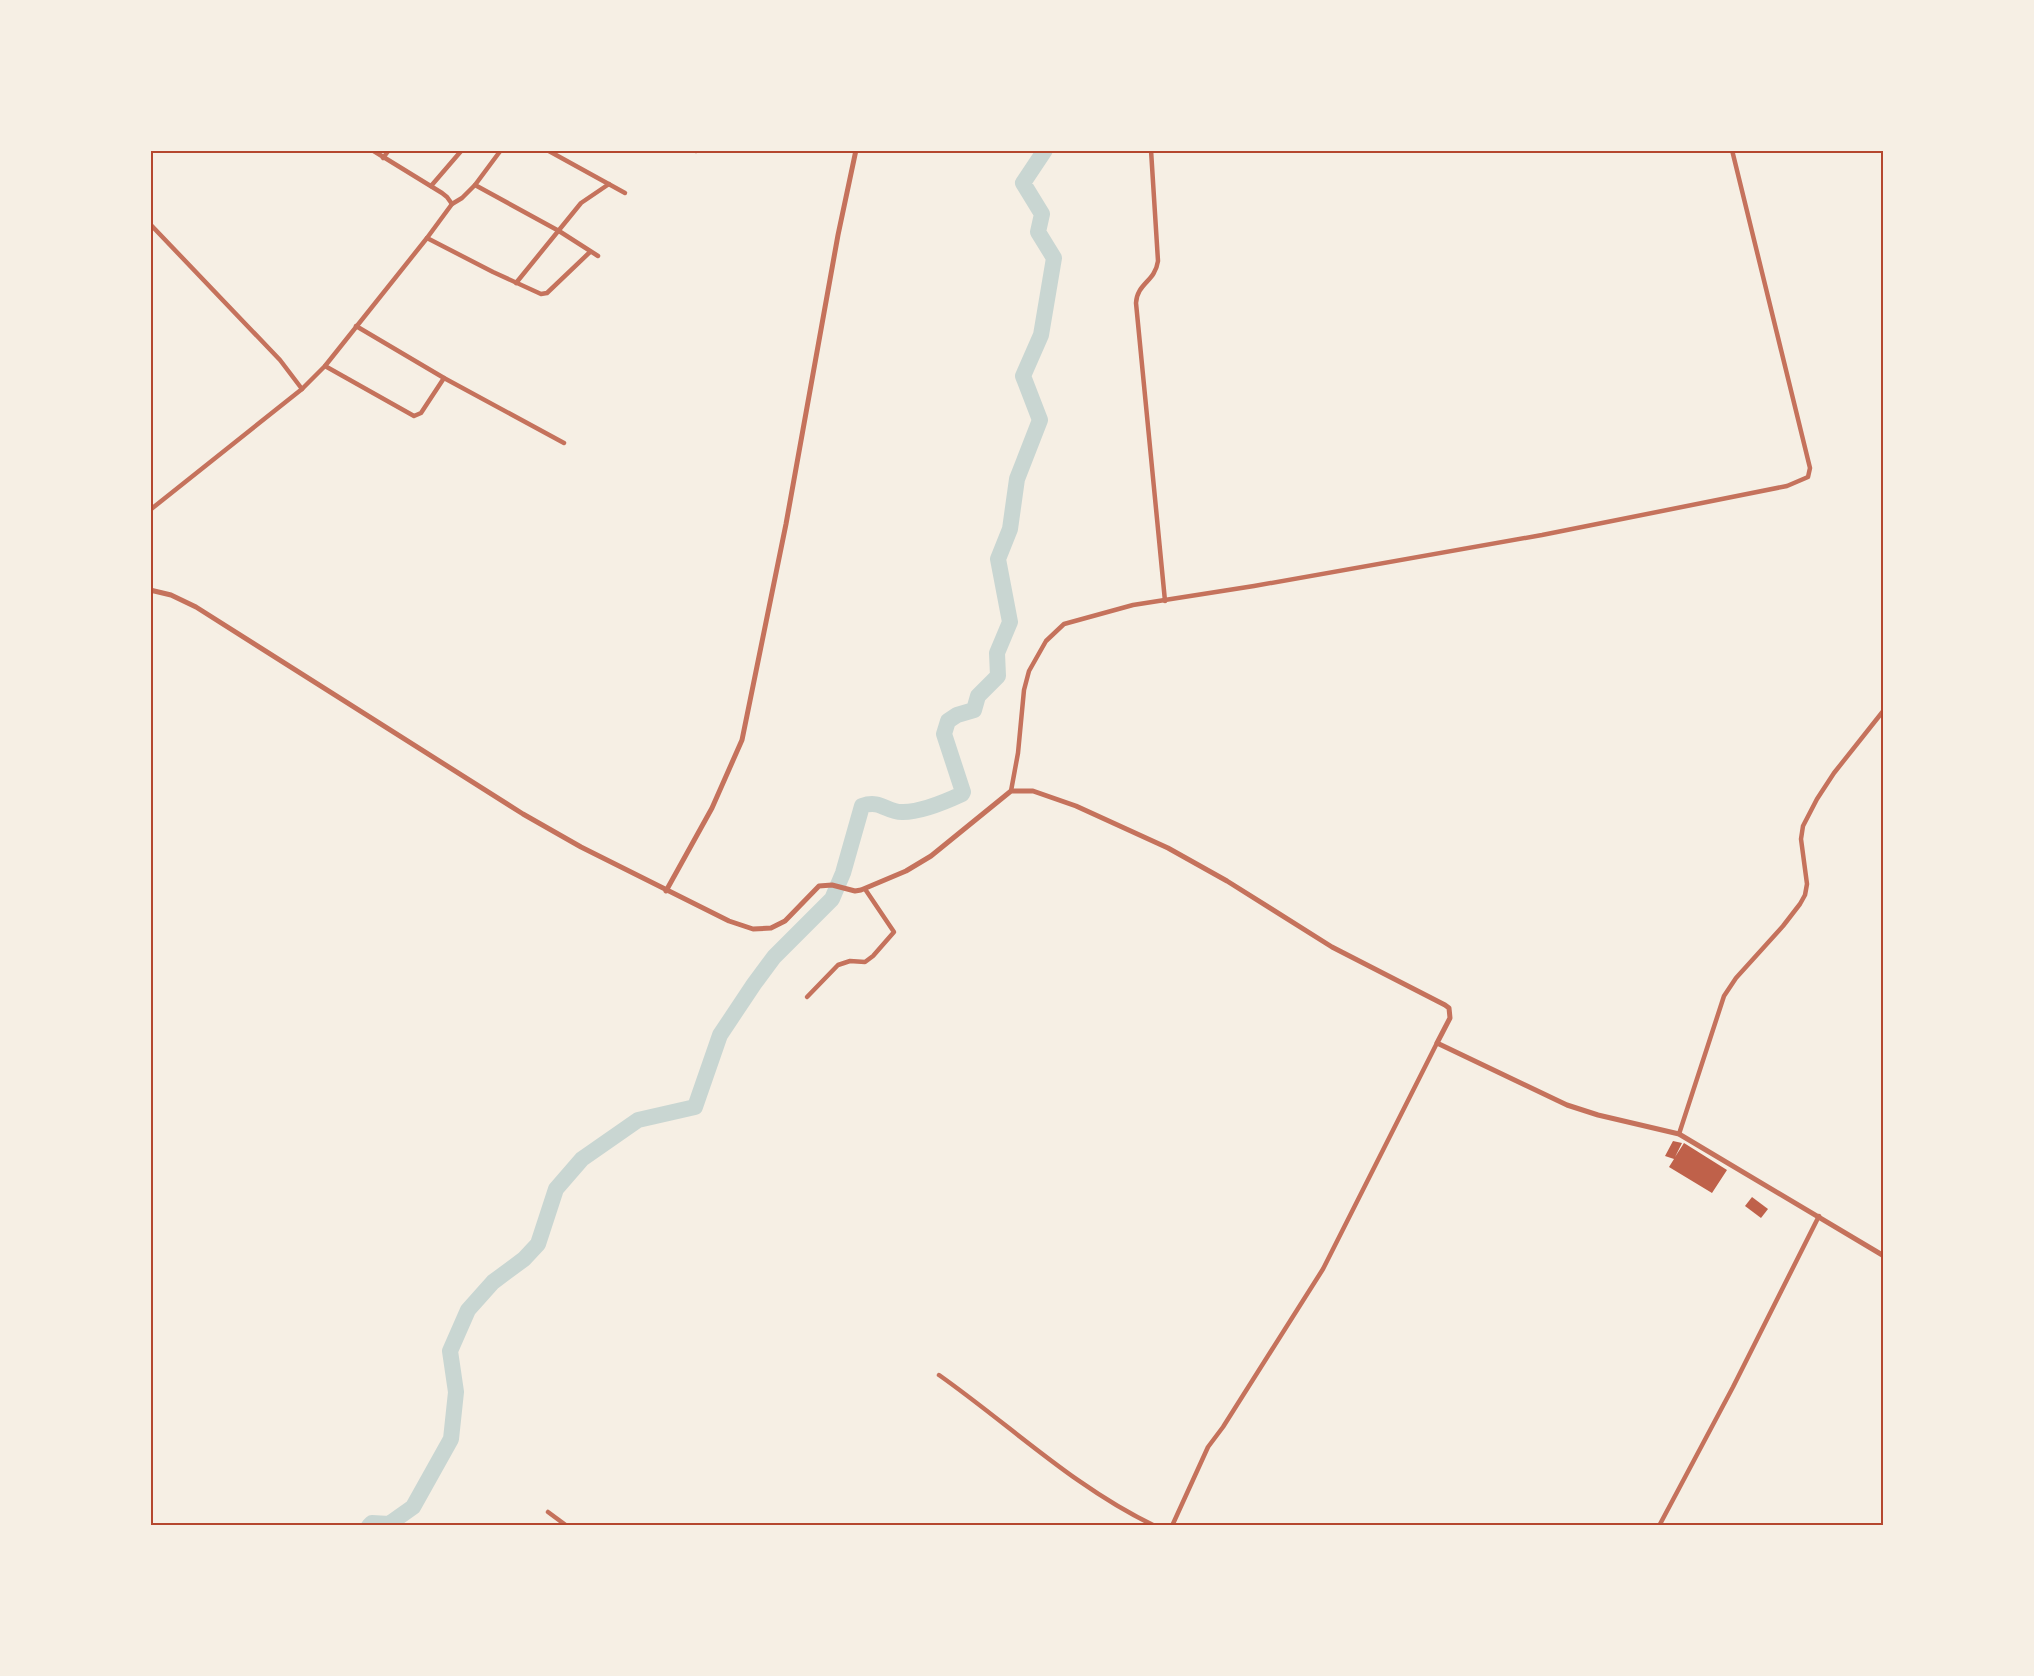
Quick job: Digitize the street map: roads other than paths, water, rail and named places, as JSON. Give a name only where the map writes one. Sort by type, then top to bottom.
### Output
[{"type":"street","points":[[372,150],[431,186],[447,197],[452,204]]},
{"type":"street","points":[[383,158],[389,150]]},
{"type":"street","points":[[431,186],[462,150]]},
{"type":"street","points":[[150,510],[302,389],[325,366],[452,204],[475,185],[501,150]]},
{"type":"street","points":[[547,150],[625,193]]},
{"type":"street","points":[[666,891],[712,808],[742,740],[786,524],[838,235],[856,150]]},
{"type":"street","points":[[1151,150],[1158,261],[1155,273],[1138,291],[1136,303],[1165,601]]},
{"type":"street","points":[[1011,791],[1018,753],[1024,690],[1029,671],[1046,641],[1064,624],[1133,605],[1553,533],[1708,503],[1805,480],[1810,468],[1732,150]]},
{"type":"street","points":[[516,283],[581,203],[609,184]]},
{"type":"street","points":[[475,185],[559,231],[598,256]]},
{"type":"street","points":[[150,224],[280,360],[302,389]]},
{"type":"street","points":[[427,238],[539,294],[547,293],[590,252]]},
{"type":"street","points":[[356,326],[444,378],[564,442]]},
{"type":"street","points":[[325,366],[414,416],[421,413],[444,378]]},
{"type":"street","points":[[150,590],[171,594],[196,606],[523,814],[581,847],[666,891],[729,921],[753,929],[771,928],[785,921],[815,888],[831,885],[850,890],[865,889],[912,868],[931,856],[1011,791],[1034,791],[1053,796],[1112,821],[1167,848],[1227,881],[1332,947],[1449,1008],[1450,1018],[1323,1269],[1212,1441],[1172,1526]]},
{"type":"street","points":[[1679,1134],[1724,996],[1736,978],[1793,914],[1804,895],[1807,872],[1801,839],[1803,826],[1834,773],[1884,710]]},
{"type":"street","points":[[807,997],[838,965],[850,961],[865,962],[894,932],[865,889]]},
{"type":"street","points":[[1437,1043],[1567,1105],[1620,1121],[1679,1134],[1884,1256]]},
{"type":"street","points":[[1659,1526],[1733,1387],[1819,1216]]},
{"type":"street","points":[[939,1375],[964,1392],[1014,1434],[1082,1482],[1126,1511],[1155,1526]]},
{"type":"street","points":[[548,1512],[567,1526]]},
{"type":"waterway","points":[[369,1526],[372,1523],[389,1524],[413,1507],[451,1439],[456,1392],[450,1351],[468,1310],[493,1282],[524,1259],[538,1244],[556,1189],[582,1159],[638,1120],[695,1107],[720,1035],[774,957],[832,899],[843,873],[862,806],[874,804],[897,812],[910,812],[941,803],[963,792],[944,734],[948,721],[957,715],[974,710],[978,696],[998,676],[997,653],[1010,622],[998,559],[1010,529],[1017,479],[1040,420],[1023,376],[1041,335],[1054,258],[1038,232],[1042,214],[1023,183],[1045,150]]}]
